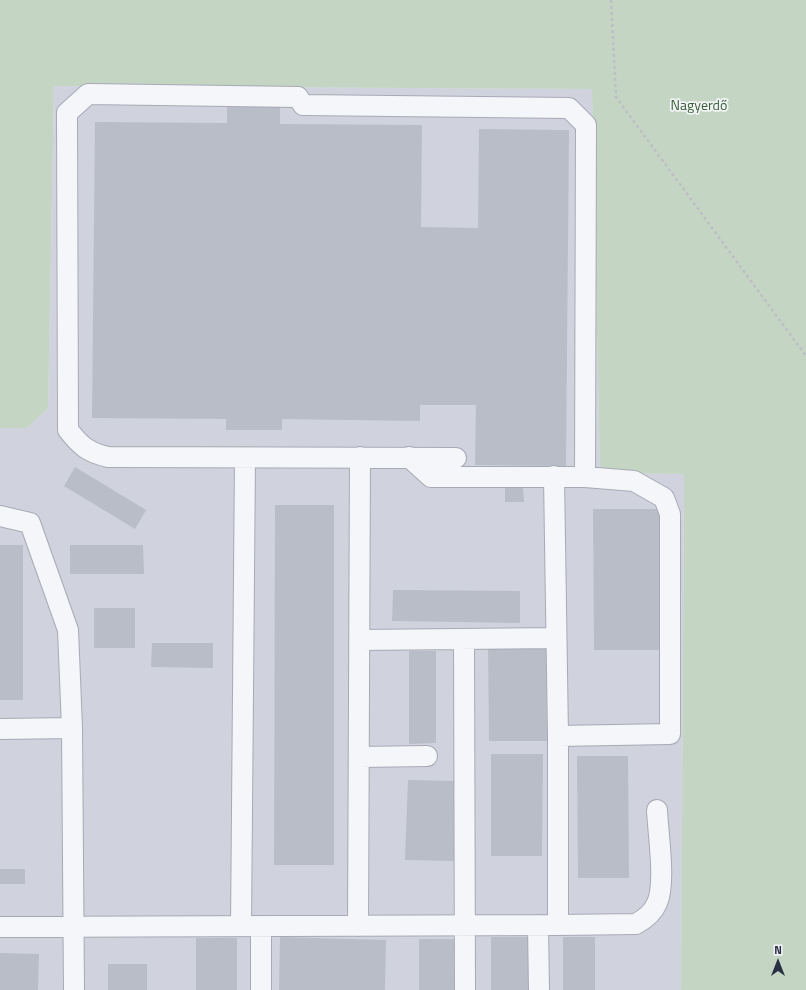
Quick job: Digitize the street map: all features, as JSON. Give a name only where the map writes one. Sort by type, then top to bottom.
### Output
[{"type":"lane","points":[[456,458],[108,457],[93,454],[80,446],[68,430],[67,113],[88,94],[298,97],[303,105],[569,108],[586,125],[585,477]]},
{"type":"lane","points":[[358,926],[360,457]]},
{"type":"lane","points":[[409,457],[431,477],[554,476],[634,481],[664,498],[670,514],[670,734],[558,736]]},
{"type":"lane","points":[[241,926],[245,458]]},
{"type":"lane","points":[[539,990],[548,925],[558,736],[554,476]]},
{"type":"lane","points":[[0,516],[30,522],[68,630],[72,728],[74,990]]},
{"type":"lane","points":[[360,640],[556,638]]},
{"type":"lane","points":[[464,639],[465,990]]},
{"type":"lane","points":[[0,729],[72,728]]},
{"type":"lane","points":[[359,757],[427,756]]},
{"type":"lane","points":[[0,927],[636,924],[645,919],[653,911],[658,902],[661,889],[657,810]]},
{"type":"lane","points":[[261,926],[261,990]]},
{"type":"path","points":[[611,0],[616,97],[806,356]]},
{"type":"shaded area","points":[[54,86],[592,89],[600,473],[684,474],[681,990],[0,990],[0,428],[27,428],[48,408]]},
{"type":"green space","name":"Nagyerdő","points":[[0,0],[806,0],[806,990],[681,990],[684,474],[600,473],[592,89],[54,86],[48,408],[27,428],[0,428]]},
{"type":"building","points":[[227,103],[280,103],[280,124],[422,125],[421,227],[478,228],[479,129],[569,130],[566,466],[475,465],[476,405],[420,405],[420,421],[282,419],[282,430],[226,430],[226,419],[92,418],[95,122],[227,123]]},
{"type":"building","points":[[75,467],[146,510],[135,529],[64,486]]},
{"type":"building","points":[[505,487],[523,487],[524,502],[505,502]]},
{"type":"building","points":[[275,505],[334,505],[334,865],[274,865]]},
{"type":"building","points":[[593,509],[659,509],[660,650],[594,650]]},
{"type":"building","points":[[0,545],[23,545],[23,700],[0,700]]},
{"type":"building","points":[[70,545],[143,545],[144,574],[70,574]]},
{"type":"building","points":[[393,590],[520,591],[520,623],[392,621]]},
{"type":"building","points":[[94,608],[135,608],[135,648],[94,648]]},
{"type":"building","points":[[152,643],[213,643],[213,668],[151,667]]},
{"type":"building","points":[[546,647],[547,741],[489,741],[488,648]]},
{"type":"building","points":[[409,651],[436,651],[436,743],[409,744]]},
{"type":"building","points":[[491,754],[543,754],[542,856],[491,856]]},
{"type":"building","points":[[577,756],[628,756],[629,878],[578,878]]},
{"type":"building","points":[[408,780],[457,781],[454,861],[405,860]]},
{"type":"building","points":[[0,869],[25,869],[25,884],[0,884]]},
{"type":"building","points":[[280,937],[386,940],[385,990],[279,990]]},
{"type":"building","points":[[491,937],[529,937],[530,990],[491,990]]},
{"type":"building","points":[[563,937],[595,937],[595,990],[563,990]]},
{"type":"building","points":[[196,938],[237,938],[237,990],[196,990]]},
{"type":"building","points":[[419,939],[458,939],[458,990],[419,990]]},
{"type":"building","points":[[0,953],[39,954],[38,990],[0,990]]},
{"type":"building","points":[[108,964],[147,964],[147,990],[108,990]]}]
